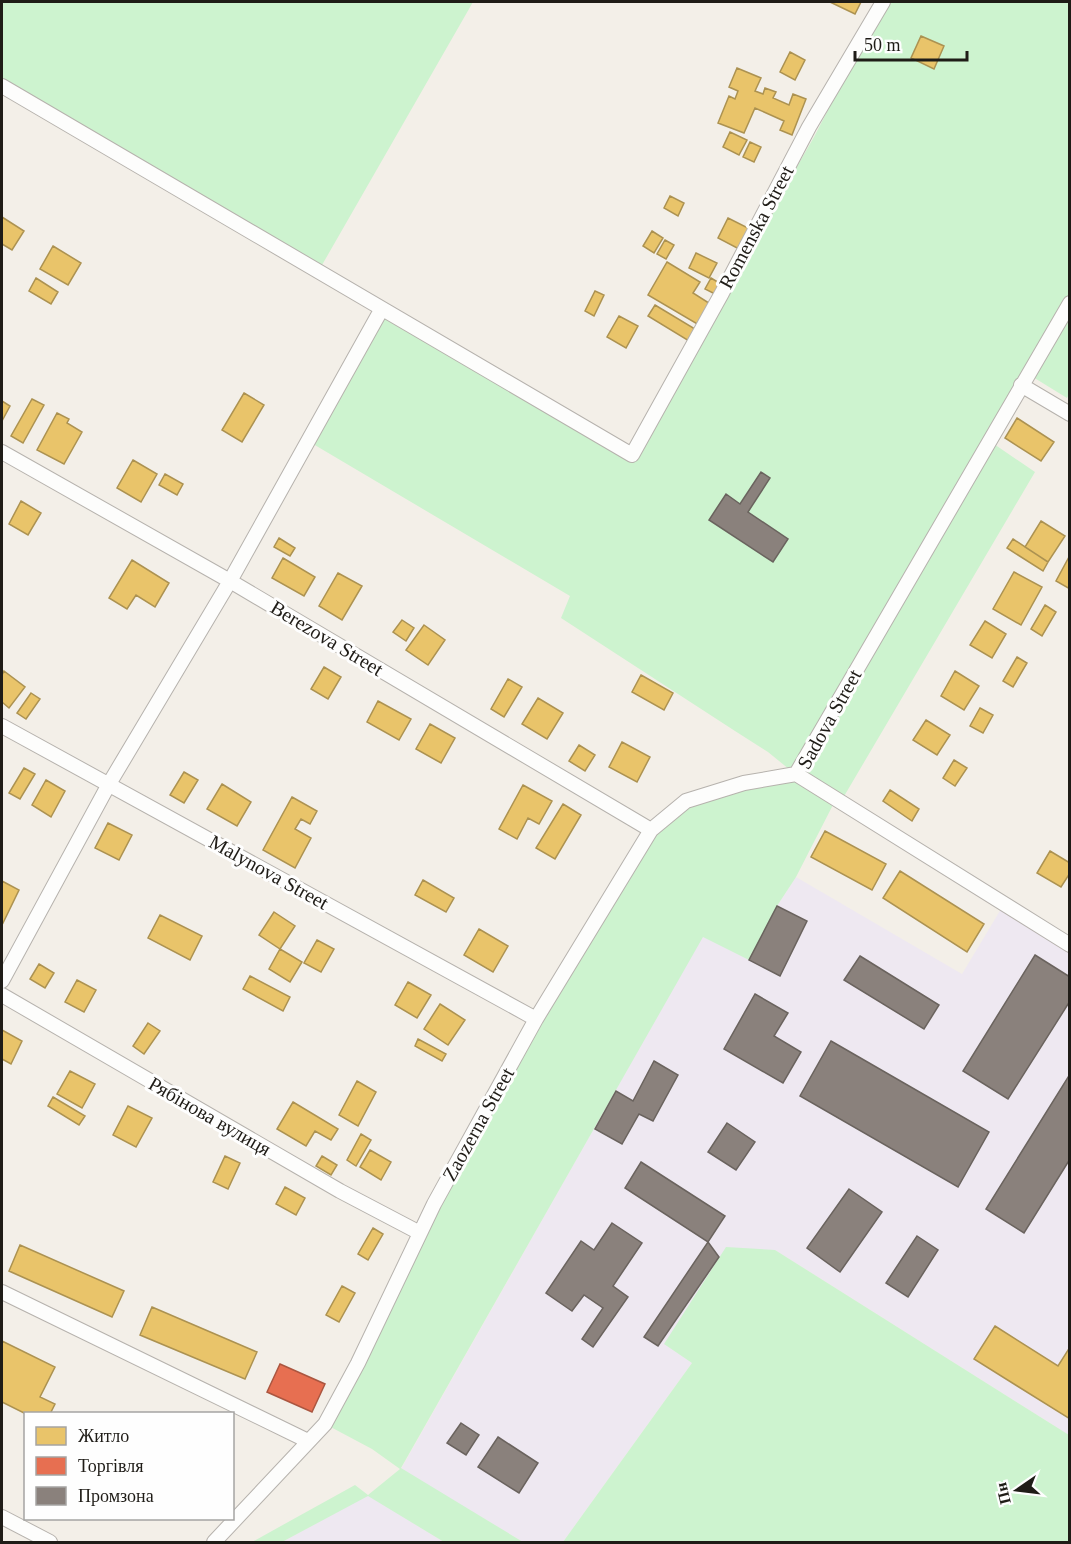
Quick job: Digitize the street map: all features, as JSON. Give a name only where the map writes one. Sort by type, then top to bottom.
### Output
[{"type":"street","name":"Romenska Street","points":[[2,86],[632,455],[722,293],[809,127],[883,2]]},
{"type":"street","name":"Sadova Street","points":[[1070,303],[796,774],[1070,945]]},
{"type":"street","points":[[2,981],[109,784],[230,581],[380,312]]},
{"type":"street","points":[[1021,385],[1070,414]]},
{"type":"street","name":"Berezova Street","points":[[2,452],[230,581],[651,830]]},
{"type":"street","name":"Malynova Street","points":[[2,726],[536,1019]]},
{"type":"street","name":"Zaozerna Street","points":[[214,1542],[325,1424],[420,1233],[536,1019],[651,830],[686,801],[744,783],[796,774]]},
{"type":"street","name":"Рябінова вулиця","points":[[2,995],[340,1191],[420,1233]]},
{"type":"street","points":[[2,1292],[308,1442]]},
{"type":"street","points":[[2,1517],[50,1542]]},
{"type":"shaded area","points":[[796,877],[962,974],[1004,904],[1069,945],[1069,1435],[775,1250],[665,1344],[692,1363],[563,1542],[523,1542],[401,1469],[703,936],[777,906]]},
{"type":"shaded area","points":[[368,1495],[444,1542],[282,1542]]},
{"type":"green space","points":[[2,2],[473,2],[318,272],[2,83]]},
{"type":"green space","points":[[884,2],[1069,2],[1069,394],[1067,398],[1028,374],[991,442],[1035,472],[843,798],[836,799],[796,877],[777,906],[749,960],[703,937],[401,1468],[523,1542],[444,1542],[368,1496],[282,1542],[252,1542],[355,1485],[368,1495],[400,1469],[372,1449],[325,1424],[420,1233],[651,830],[686,801],[795,774],[768,752],[561,618],[570,596],[308,441],[380,312],[632,454],[814,137]]},
{"type":"green space","points":[[726,1247],[775,1250],[1069,1435],[1069,1542],[563,1542],[692,1363],[664,1344]]},
{"type":"building: Житло","points":[[830,2],[861,2],[855,14]]},
{"type":"building: Житло","points":[[921,36],[944,46],[934,69],[911,58]]},
{"type":"building: Житло","points":[[790,52],[805,60],[795,80],[780,72]]},
{"type":"building: Житло","points":[[737,68],[761,78],[755,91],[763,94],[765,88],[776,92],[773,98],[789,105],[793,94],[806,99],[792,135],[780,130],[784,121],[755,108],[744,133],[718,123],[729,96],[735,99],[738,91],[729,87]]},
{"type":"building: Житло","points":[[730,132],[747,140],[739,155],[723,147]]},
{"type":"building: Житло","points":[[750,142],[761,147],[754,162],[743,157]]},
{"type":"building: Житло","points":[[670,196],[684,203],[678,216],[664,208]]},
{"type":"building: Житло","points":[[2,217],[24,231],[12,250],[2,244]]},
{"type":"building: Житло","points":[[728,218],[750,229],[739,249],[718,238]]},
{"type":"building: Житло","points":[[652,231],[663,238],[654,253],[643,246]]},
{"type":"building: Житло","points":[[665,240],[674,245],[666,259],[657,254]]},
{"type":"building: Житло","points":[[53,246],[81,263],[68,285],[40,269]]},
{"type":"building: Житло","points":[[696,253],[717,263],[709,278],[689,268]]},
{"type":"building: Житло","points":[[667,262],[700,282],[693,293],[712,305],[699,325],[648,295]]},
{"type":"building: Житло","points":[[36,278],[58,292],[51,304],[29,291]]},
{"type":"building: Житло","points":[[711,278],[721,284],[715,294],[705,289]]},
{"type":"building: Житло","points":[[595,291],[604,295],[594,316],[585,311]]},
{"type":"building: Житло","points":[[655,305],[695,329],[689,341],[648,316]]},
{"type":"building: Житло","points":[[619,316],[638,326],[626,348],[607,337]]},
{"type":"building: Житло","points":[[244,393],[264,405],[242,442],[222,430]]},
{"type":"building: Житло","points":[[32,399],[44,405],[23,443],[11,436]]},
{"type":"building: Житло","points":[[2,401],[10,406],[2,421]]},
{"type":"building: Житло","points":[[57,413],[69,419],[67,423],[82,432],[64,464],[37,450]]},
{"type":"building: Житло","points":[[1017,418],[1054,442],[1041,461],[1005,438]]},
{"type":"building: Житло","points":[[133,460],[157,474],[141,502],[117,488]]},
{"type":"building: Житло","points":[[165,474],[183,484],[177,495],[159,485]]},
{"type":"building: Житло","points":[[21,501],[41,513],[28,535],[9,524]]},
{"type":"building: Житло","points":[[1041,521],[1065,536],[1048,562],[1025,547]]},
{"type":"building: Житло","points":[[279,538],[295,548],[290,556],[274,547]]},
{"type":"building: Житло","points":[[1013,539],[1048,562],[1043,571],[1007,548]]},
{"type":"building: Житло","points":[[1070,557],[1070,589],[1056,581]]},
{"type":"building: Житло","points":[[283,558],[315,577],[304,596],[272,578]]},
{"type":"building: Житло","points":[[132,560],[169,583],[155,607],[136,595],[127,609],[109,598]]},
{"type":"building: Житло","points":[[1014,572],[1042,587],[1021,625],[993,609]]},
{"type":"building: Житло","points":[[338,573],[362,586],[342,620],[319,606]]},
{"type":"building: Житло","points":[[1045,605],[1056,612],[1042,636],[1031,629]]},
{"type":"building: Житло","points":[[402,620],[414,628],[406,641],[393,632]]},
{"type":"building: Житло","points":[[985,621],[1006,634],[992,658],[970,645]]},
{"type":"building: Житло","points":[[424,625],[445,640],[428,665],[406,650]]},
{"type":"building: Житло","points":[[1017,657],[1027,663],[1013,687],[1003,681]]},
{"type":"building: Житло","points":[[324,667],[341,677],[328,699],[311,689]]},
{"type":"building: Житло","points":[[4,671],[25,687],[9,708],[2,702]]},
{"type":"building: Житло","points":[[955,671],[979,686],[964,710],[941,696]]},
{"type":"building: Житло","points":[[641,675],[673,693],[664,710],[632,692]]},
{"type":"building: Житло","points":[[508,679],[522,687],[504,717],[491,709]]},
{"type":"building: Житло","points":[[31,693],[40,699],[26,719],[17,713]]},
{"type":"building: Житло","points":[[538,698],[563,713],[547,739],[522,724]]},
{"type":"building: Житло","points":[[378,701],[411,719],[399,740],[367,722]]},
{"type":"building: Житло","points":[[980,708],[993,715],[983,733],[970,726]]},
{"type":"building: Житло","points":[[926,720],[950,735],[937,755],[913,740]]},
{"type":"building: Житло","points":[[430,724],[455,738],[441,763],[416,749]]},
{"type":"building: Житло","points":[[622,742],[650,757],[637,782],[609,767]]},
{"type":"building: Житло","points":[[579,745],[595,755],[585,771],[569,761]]},
{"type":"building: Житло","points":[[954,760],[967,768],[955,786],[943,778]]},
{"type":"building: Житло","points":[[24,768],[35,774],[20,799],[9,793]]},
{"type":"building: Житло","points":[[184,772],[198,780],[184,803],[170,795]]},
{"type":"building: Житло","points":[[46,780],[65,791],[51,817],[32,805]]},
{"type":"building: Житло","points":[[222,784],[251,802],[237,826],[207,809]]},
{"type":"building: Житло","points":[[523,785],[552,801],[539,824],[528,818],[517,839],[499,829]]},
{"type":"building: Житло","points":[[890,790],[919,809],[912,821],[883,801]]},
{"type":"building: Житло","points":[[292,797],[317,811],[310,824],[301,819],[295,829],[311,838],[295,868],[263,850]]},
{"type":"building: Житло","points":[[563,804],[581,815],[555,859],[536,848]]},
{"type":"building: Житло","points":[[108,823],[132,835],[119,860],[95,848]]},
{"type":"building: Житло","points":[[825,831],[886,864],[872,890],[811,857]]},
{"type":"building: Житло","points":[[1050,851],[1070,863],[1070,873],[1061,887],[1037,873]]},
{"type":"building: Житло","points":[[900,871],[984,924],[967,952],[883,898]]},
{"type":"building: Житло","points":[[423,880],[454,898],[446,912],[415,895]]},
{"type":"building: Житло","points":[[2,881],[19,890],[3,923],[2,922]]},
{"type":"building: Житло","points":[[274,912],[295,926],[280,949],[259,935]]},
{"type":"building: Житло","points":[[160,915],[202,936],[190,960],[148,938]]},
{"type":"building: Житло","points":[[479,929],[508,946],[493,972],[464,955]]},
{"type":"building: Житло","points":[[317,940],[334,949],[321,972],[304,963]]},
{"type":"building: Житло","points":[[280,949],[302,962],[290,982],[269,969]]},
{"type":"building: Житло","points":[[39,964],[54,973],[45,988],[30,979]]},
{"type":"building: Житло","points":[[250,976],[290,997],[283,1011],[243,989]]},
{"type":"building: Житло","points":[[77,980],[96,990],[84,1012],[65,1002]]},
{"type":"building: Житло","points":[[408,982],[431,995],[417,1018],[395,1005]]},
{"type":"building: Житло","points":[[440,1004],[465,1020],[448,1045],[424,1029]]},
{"type":"building: Житло","points":[[148,1023],[160,1031],[144,1054],[133,1046]]},
{"type":"building: Житло","points":[[2,1030],[22,1041],[11,1064],[2,1059]]},
{"type":"building: Житло","points":[[418,1039],[446,1054],[442,1061],[415,1046]]},
{"type":"building: Житло","points":[[70,1071],[95,1084],[82,1108],[57,1094]]},
{"type":"building: Житло","points":[[357,1081],[376,1092],[358,1126],[339,1115]]},
{"type":"building: Житло","points":[[53,1097],[85,1116],[79,1125],[48,1106]]},
{"type":"building: Житло","points":[[293,1102],[338,1129],[331,1140],[315,1131],[306,1146],[277,1129]]},
{"type":"building: Житло","points":[[128,1106],[152,1118],[136,1147],[113,1135]]},
{"type":"building: Житло","points":[[361,1134],[371,1140],[356,1166],[347,1160]]},
{"type":"building: Житло","points":[[370,1150],[391,1162],[381,1180],[360,1167]]},
{"type":"building: Житло","points":[[225,1156],[240,1163],[228,1189],[213,1182]]},
{"type":"building: Житло","points":[[322,1156],[337,1165],[331,1175],[316,1166]]},
{"type":"building: Житло","points":[[285,1187],[305,1198],[296,1215],[276,1204]]},
{"type":"building: Житло","points":[[373,1228],[383,1234],[368,1260],[358,1254]]},
{"type":"building: Житло","points":[[20,1245],[124,1291],[112,1317],[9,1271]]},
{"type":"building: Житло","points":[[342,1286],[355,1293],[339,1322],[326,1315]]},
{"type":"building: Житло","points":[[152,1307],[257,1352],[245,1379],[140,1335]]},
{"type":"building: Житло","points":[[995,1326],[1058,1366],[1070,1347],[1070,1419],[974,1359]]},
{"type":"building: Житло","points":[[2,1341],[55,1367],[40,1397],[55,1404],[51,1412],[24,1413],[2,1402]]},
{"type":"building: Торгівля","points":[[280,1364],[325,1384],[312,1412],[267,1392]]},
{"type":"building: Промзона","points":[[761,472],[770,478],[748,512],[788,539],[773,562],[709,520],[726,494],[740,504]]},
{"type":"building: Промзона","points":[[777,906],[807,921],[780,976],[749,960]]},
{"type":"building: Промзона","points":[[1035,955],[1070,977],[1070,1001],[1008,1099],[963,1071]]},
{"type":"building: Промзона","points":[[860,956],[939,1005],[924,1029],[844,980]]},
{"type":"building: Промзона","points":[[755,994],[788,1013],[774,1036],[801,1052],[783,1083],[724,1049]]},
{"type":"building: Промзона","points":[[831,1041],[989,1132],[958,1187],[800,1096]]},
{"type":"building: Промзона","points":[[654,1061],[678,1075],[653,1121],[639,1114],[622,1144],[595,1129],[616,1091],[633,1101]]},
{"type":"building: Промзона","points":[[1070,1074],[1070,1159],[1024,1233],[986,1209]]},
{"type":"building: Промзона","points":[[727,1123],[755,1142],[736,1170],[708,1152]]},
{"type":"building: Промзона","points":[[641,1162],[725,1216],[708,1242],[625,1188]]},
{"type":"building: Промзона","points":[[849,1189],[882,1212],[840,1272],[807,1248]]},
{"type":"building: Промзона","points":[[612,1223],[642,1243],[613,1286],[628,1297],[593,1347],[582,1339],[603,1308],[584,1295],[572,1311],[546,1293],[581,1241],[594,1250]]},
{"type":"building: Промзона","points":[[917,1236],[938,1250],[908,1297],[886,1283]]},
{"type":"building: Промзона","points":[[708,1242],[719,1257],[658,1346],[644,1337]]},
{"type":"building: Промзона","points":[[461,1423],[479,1435],[466,1455],[447,1443]]},
{"type":"building: Промзона","points":[[498,1437],[538,1463],[519,1493],[478,1467]]}]
